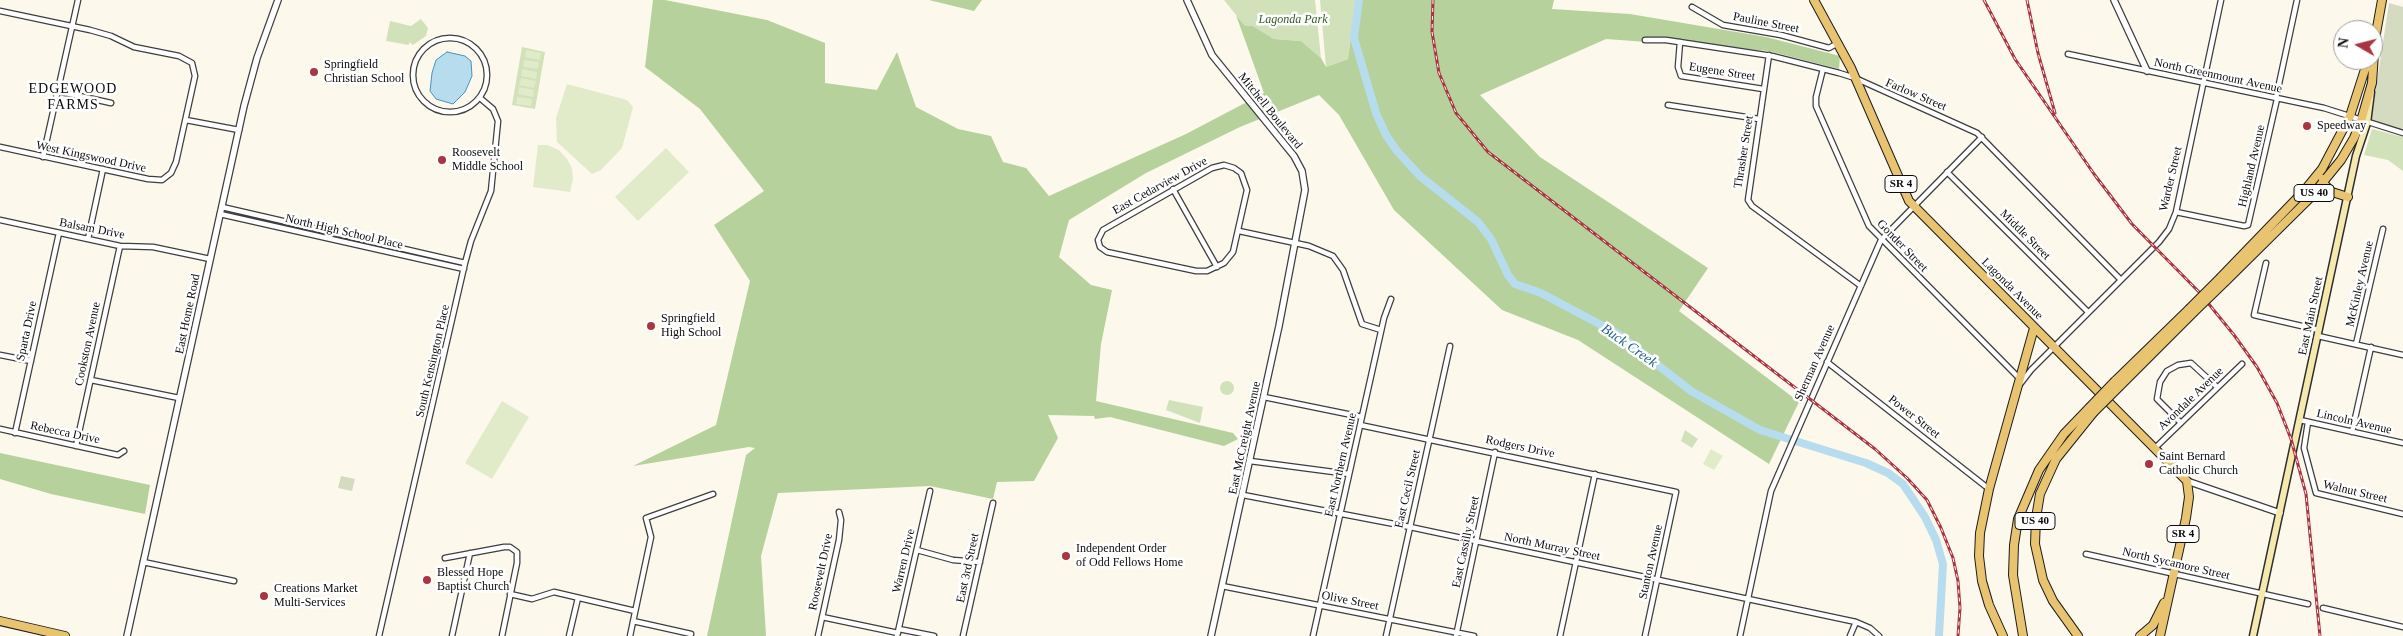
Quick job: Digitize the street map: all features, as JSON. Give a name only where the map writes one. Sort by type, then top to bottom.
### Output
[{"type":"main road","name":"Lagonda Avenue","points":[[1814,0],[1855,78],[1906,195],[1914,206],[2187,481]]},
{"type":"main road","name":"US 40","points":[[2378,20],[2382,0]]},
{"type":"main road","name":"US 40","points":[[2223,280],[2322,169],[2350,116],[2365,70]]},
{"type":"main road","name":"US 40","points":[[2023,636],[2013,575],[2014,544],[2018,519],[2039,470],[2064,434],[2091,411],[2191,311],[2310,198],[2323,183],[2341,160],[2364,122],[2372,83],[2373,70]]},
{"type":"main road","name":"East Main Street","points":[[2253,636],[2320,334],[2364,122]]},
{"type":"main road","points":[[2322,169],[2323,183],[2332,192],[2348,197]]},
{"type":"main road","points":[[2310,198],[2332,192]]},
{"type":"main road","name":"Warder Street","points":[[2003,636],[1985,592],[1980,568],[1980,532],[1989,489],[2034,328]]},
{"type":"main road","name":"US 40","points":[[2078,636],[2050,596],[2039,567],[2036,544],[2036,518],[2040,494],[2052,464],[2091,411]]},
{"type":"main road","name":"SR 4","points":[[2160,636],[2186,518],[2189,497],[2187,481]]},
{"type":"main road","points":[[2140,636],[2157,618],[2171,588]]},
{"type":"main road","points":[[2068,621],[2086,636]]},
{"type":"main road","points":[[0,622],[65,636]]},
{"type":"street","points":[[43,157],[78,0]]},
{"type":"street","name":"East Home Road","points":[[127,636],[239,130],[253,72],[278,0]]},
{"type":"street","name":"Mitchell Boulevard","points":[[1187,0],[1212,55],[1282,140],[1299,164],[1305,190],[1295,243]]},
{"type":"street","points":[[2114,0],[2147,71]]},
{"type":"street","name":"Warder Street","points":[[2016,393],[2030,370],[2164,236],[2176,212],[2221,0]]},
{"type":"street","name":"Highland Avenue","points":[[2176,212],[2244,226],[2249,223],[2297,0]]},
{"type":"street","name":"Pauline Street","points":[[1692,7],[1723,25],[1781,35],[1829,48],[1838,43]]},
{"type":"street","points":[[0,11],[104,33],[134,47],[185,58],[192,63],[195,71],[186,120],[239,130]]},
{"type":"street","points":[[453,38],[465,41],[477,49],[484,60],[488,73],[486,86],[480,98],[466,109],[447,113],[434,110],[416,92],[413,79],[414,66],[419,54],[428,45],[440,39],[453,38]]},
{"type":"street","name":"Farlow Street","points":[[1646,40],[1680,42],[1769,56],[1823,69],[1855,78],[1961,125],[1982,137],[2121,280]]},
{"type":"street","name":"Eugene Street","points":[[1680,42],[1678,67],[1681,76],[1763,89]]},
{"type":"street","name":"North Greenmount Avenue","points":[[2068,54],[2350,116],[2403,133]]},
{"type":"street","name":"Thrasher Street","points":[[1769,56],[1747,194],[1750,203],[1861,286]]},
{"type":"street","name":"Gonder Street","points":[[1823,69],[1816,97],[1816,106],[1866,222],[1881,240],[2020,379]]},
{"type":"street","points":[[58,91],[111,103]]},
{"type":"street","name":"South Kensington Place","points":[[379,636],[465,263],[471,240],[492,184],[498,121],[493,109],[480,98]]},
{"type":"street","points":[[1668,106],[1759,119]]},
{"type":"street","name":"West Kingswood Drive","points":[[0,148],[162,180],[168,176],[173,168],[186,120]]},
{"type":"street","name":"Sherman Avenue","points":[[1740,636],[1768,500],[1780,468],[1881,240],[1982,137]]},
{"type":"street","name":"East Cedarview Drive","points":[[1217,267],[1207,271],[1196,272],[1107,252],[1102,250],[1098,242],[1098,236],[1103,230],[1173,189],[1212,168],[1224,165],[1234,168],[1241,173],[1247,190],[1239,231]]},
{"type":"street","points":[[88,239],[104,170]]},
{"type":"street","name":"Middle Street","points":[[1948,172],[2088,312]]},
{"type":"street","points":[[1173,189],[1217,267],[1231,256],[1239,231],[1320,249],[1337,260],[1343,270],[1360,321],[1364,326],[1381,330]]},
{"type":"street","name":"North High School Place","points":[[222,207],[465,263]]},
{"type":"street","name":"North High School Place","points":[[220,214],[464,269]]},
{"type":"street","name":"Balsam Drive","points":[[0,220],[120,246],[145,245],[210,259]]},
{"type":"street","name":"McKinley Avenue","points":[[2356,344],[2383,229]]},
{"type":"street","name":"Sparta Drive","points":[[15,433],[59,233]]},
{"type":"street","name":"East McCreight Avenue","points":[[1211,636],[1264,397],[1295,243]]},
{"type":"street","name":"Cookston Avenue","points":[[76,446],[120,246]]},
{"type":"street","points":[[2266,263],[2254,315],[2356,344],[2403,355]]},
{"type":"street","name":"East Northern Avenue","points":[[1314,636],[1381,330],[1391,299]]},
{"type":"street","name":"East Cecil Street","points":[[1386,636],[1450,346]]},
{"type":"street","points":[[2352,432],[2371,347]]},
{"type":"street","points":[[0,355],[31,361]]},
{"type":"street","name":"Power Street","points":[[1827,362],[1989,489]]},
{"type":"street","points":[[2181,423],[2157,399],[2160,382],[2167,372],[2178,365],[2192,363],[2217,387]]},
{"type":"street","name":"Avondale Avenue","points":[[2155,448],[2242,364]]},
{"type":"street","points":[[91,380],[179,398]]},
{"type":"street","points":[[1264,397],[1362,417]]},
{"type":"street","name":"Lincoln Avenue","points":[[2300,420],[2403,443]]},
{"type":"street","name":"Walnut Street","points":[[2308,422],[2304,448],[2316,493],[2403,514]]},
{"type":"street","name":"Rodgers Drive","points":[[1360,425],[1495,452],[1676,492]]},
{"type":"street","name":"Rebecca Drive","points":[[0,429],[118,455],[124,451]]},
{"type":"street","name":"East Cassilly Street","points":[[1456,634],[1495,452]]},
{"type":"street","points":[[1250,461],[1349,474]]},
{"type":"street","points":[[1560,636],[1595,474]]},
{"type":"street","name":"Lagonda Avenue","points":[[2187,481],[2280,513]]},
{"type":"street","name":"Warren Drive","points":[[898,633],[930,491]]},
{"type":"street","name":"Stanton Avenue","points":[[1645,636],[1676,492]]},
{"type":"street","points":[[630,636],[651,537],[646,518],[713,494]]},
{"type":"street","name":"North Murray Street","points":[[1243,495],[1410,527],[1856,622],[1870,628],[1880,636]]},
{"type":"street","name":"East 3rd Street","points":[[963,636],[993,503]]},
{"type":"street","name":"Roosevelt Drive","points":[[818,636],[839,540],[841,520],[839,512]]},
{"type":"street","points":[[445,558],[504,547],[510,547],[517,552],[518,556],[502,636]]},
{"type":"street","points":[[917,550],[953,560],[980,562]]},
{"type":"street","points":[[452,636],[470,553]]},
{"type":"street","name":"North Sycamore Street","points":[[2086,554],[2308,604]]},
{"type":"street","points":[[143,562],[234,581]]},
{"type":"street","name":"Olive Street","points":[[1222,586],[1456,634],[1474,636]]},
{"type":"street","points":[[510,594],[532,599],[554,592],[635,611]]},
{"type":"street","points":[[569,636],[578,598]]},
{"type":"street","points":[[2323,608],[2403,627]]},
{"type":"street","points":[[822,617],[898,633],[934,636]]},
{"type":"street","points":[[633,621],[690,634]]},
{"type":"street","points":[[1850,636],[1856,622]]},
{"type":"green space","points":[[653,0],[665,0],[767,20],[825,43],[825,83],[877,90],[897,52],[916,107],[958,129],[991,136],[1003,162],[1026,168],[1049,196],[1186,134],[1264,93],[1236,15],[1245,26],[1253,26],[1274,39],[1301,41],[1321,58],[1326,67],[1348,59],[1356,0],[1554,0],[1552,9],[1630,14],[1766,37],[1840,56],[1839,69],[1769,51],[1606,39],[1480,95],[1540,157],[1708,268],[1679,311],[1799,402],[1769,464],[1578,340],[1502,310],[1394,210],[1339,115],[1319,95],[1240,127],[1146,173],[1069,220],[1059,257],[1091,285],[1112,290],[1101,344],[1096,401],[1233,433],[1238,439],[1224,446],[1110,417],[1095,419],[1094,416],[1048,415],[1058,438],[1034,481],[997,482],[993,499],[930,486],[778,493],[761,556],[766,636],[707,636],[746,455],[755,448],[749,447],[633,466],[716,425],[750,281],[714,225],[764,191],[700,109],[645,67]]},
{"type":"green space","points":[[929,0],[982,0],[974,11]]},
{"type":"green space","name":"Lagonda Park","points":[[1224,0],[1315,0],[1321,58],[1301,41],[1274,39],[1253,26],[1245,26]]},
{"type":"green space","points":[[1320,0],[1356,0],[1348,59],[1326,67]]},
{"type":"green space","points":[[2389,3],[2403,7],[2403,129],[2371,121],[2379,70],[2383,70],[2383,42]]},
{"type":"green space","points":[[421,19],[428,28],[426,36],[413,45],[409,42],[409,45],[386,41],[390,21],[411,26]]},
{"type":"green space","points":[[522,47],[545,52],[535,109],[512,105]]},
{"type":"green space","points":[[526,50],[541,53],[540,60],[525,57]]},
{"type":"green space","points":[[524,60],[539,62],[538,69],[523,67]]},
{"type":"green space","points":[[522,69],[537,72],[536,79],[521,76]]},
{"type":"green space","points":[[521,78],[536,81],[534,88],[519,85]]},
{"type":"green space","points":[[567,84],[627,100],[633,107],[622,148],[601,170],[592,174],[557,142],[556,118]]},
{"type":"green space","points":[[519,87],[534,90],[533,97],[518,94]]},
{"type":"green space","points":[[517,97],[532,99],[531,106],[516,104]]},
{"type":"green space","points":[[2372,129],[2403,137],[2403,171],[2388,160],[2364,155]]},
{"type":"green space","points":[[538,145],[547,145],[559,150],[567,159],[572,168],[573,179],[570,192],[533,187]]},
{"type":"green space","points":[[666,148],[689,172],[638,221],[615,197]]},
{"type":"green space","points":[[1227,381],[1232,383],[1234,388],[1232,393],[1227,395],[1222,393],[1220,388],[1222,383]]},
{"type":"green space","points":[[1169,400],[1203,407],[1200,423],[1166,410]]},
{"type":"green space","points":[[502,401],[529,417],[492,479],[465,463]]},
{"type":"green space","points":[[1685,430],[1698,439],[1692,448],[1681,441]]},
{"type":"green space","points":[[1711,449],[1723,456],[1714,470],[1703,464]]},
{"type":"green space","points":[[0,453],[150,485],[145,514],[51,494],[0,479]]},
{"type":"green space","points":[[341,476],[355,479],[352,491],[338,488]]},
{"type":"water","points":[[447,52],[465,56],[471,61],[472,76],[465,92],[453,104],[436,99],[430,91],[436,60]]},
{"type":"waterway","name":"Buck Creek","points":[[1359,0],[1354,38],[1376,113],[1386,135],[1397,151],[1420,176],[1478,222],[1491,239],[1508,275],[1515,284],[1541,293],[1618,334],[1691,391],[1760,430],[1866,463],[1888,473],[1903,484],[1925,517],[1936,540],[1943,564],[1939,636]]},
{"type":"railway","points":[[1433,0],[1432,32],[1439,73],[1456,113],[1488,152],[1875,449],[1907,478],[1927,500],[1953,558],[1958,581],[1960,608],[1958,636]]},
{"type":"railway","points":[[1984,0],[2015,59],[2094,174],[2132,224],[2199,292],[2234,335],[2257,367],[2277,403],[2291,439],[2306,494],[2320,636]]},
{"type":"railway","points":[[2027,0],[2038,53],[2055,113]]},
{"type":"place","name":"Springfield Christian School","points":[[314,72]]},
{"type":"place","name":"Speedway","points":[[2307,126]]},
{"type":"place","name":"Roosevelt Middle School","points":[[442,160]]},
{"type":"place","name":"Springfield High School","points":[[651,326]]},
{"type":"place","name":"Saint Bernard Catholic Church","points":[[2149,464]]},
{"type":"place","name":"Independent Order of Odd Fellows Home","points":[[1066,556]]},
{"type":"place","name":"Blessed Hope Baptist Church","points":[[427,580]]},
{"type":"place","name":"Creations Market Multi-Services","points":[[264,596]]},
{"type":"district","name":"EDGEWOOD FARMS","points":[[73,98]]}]
